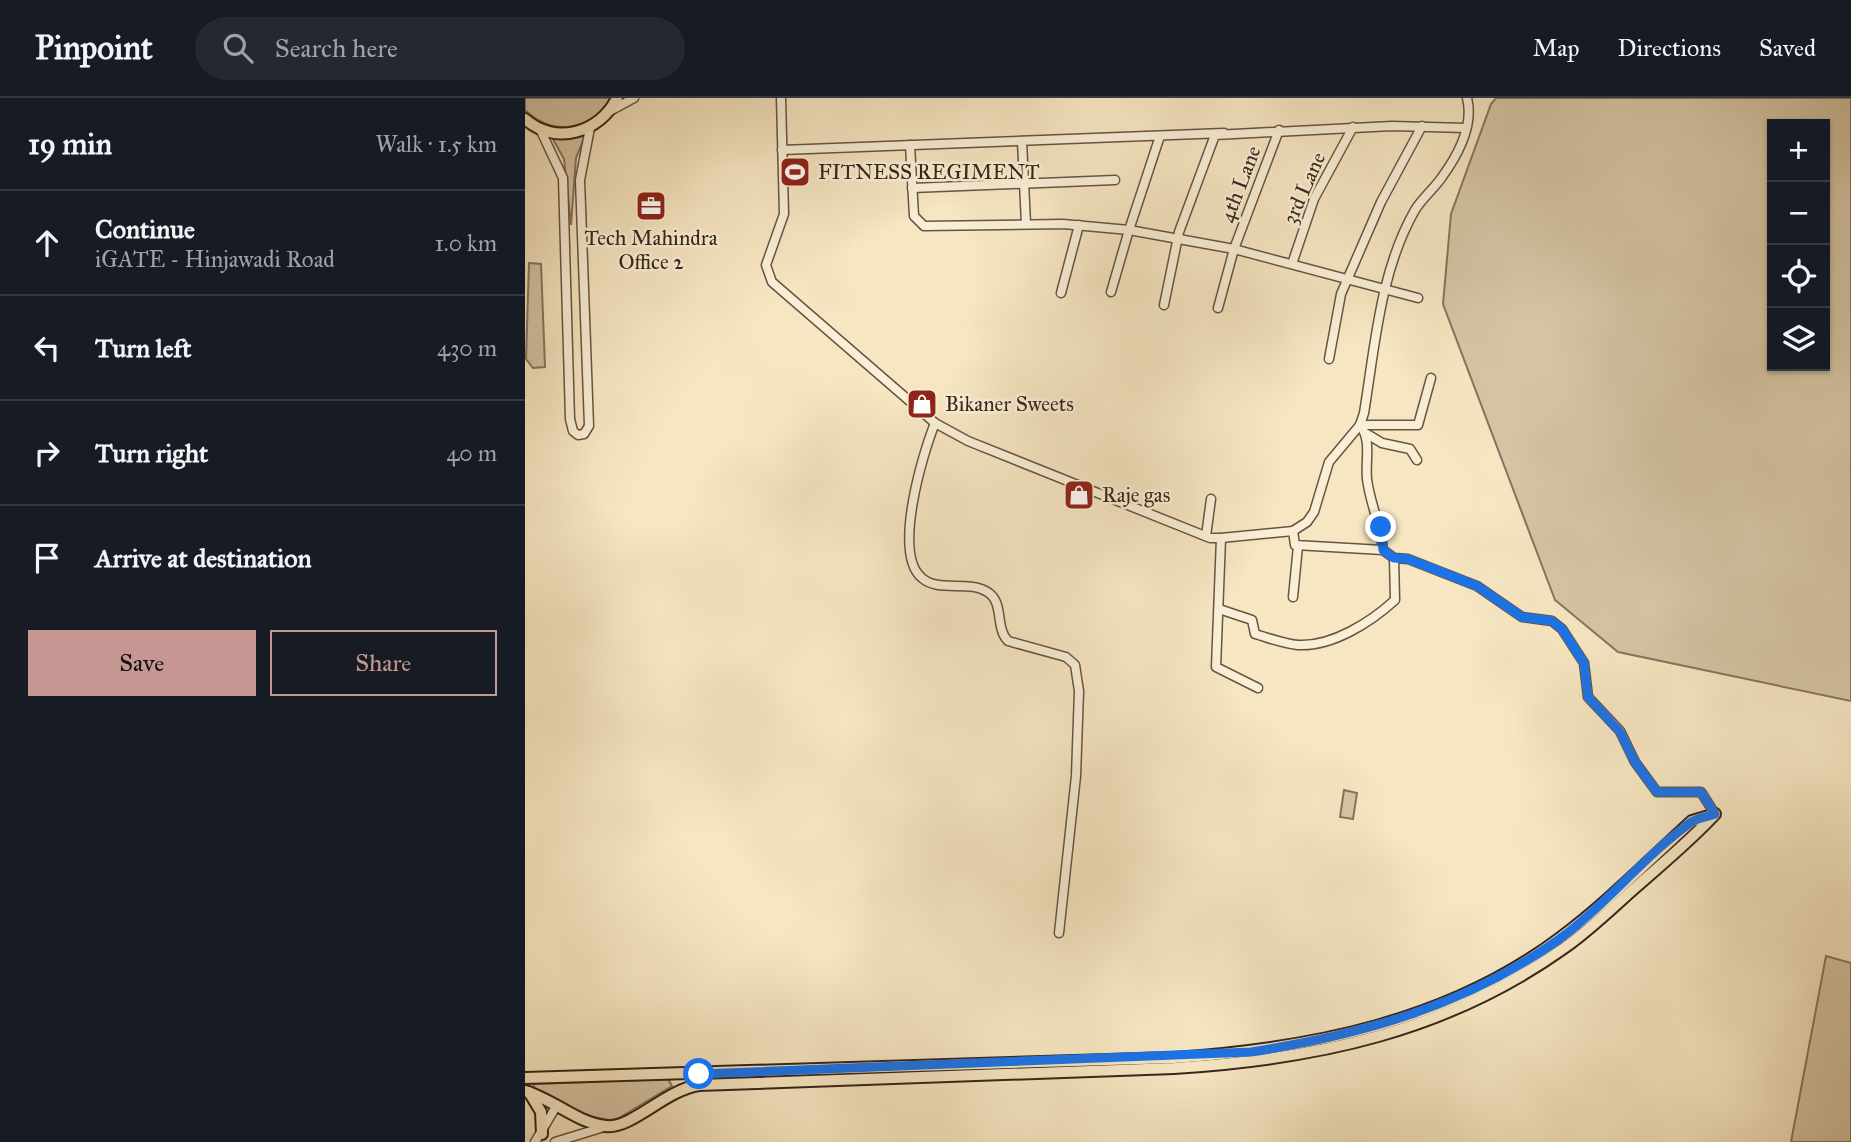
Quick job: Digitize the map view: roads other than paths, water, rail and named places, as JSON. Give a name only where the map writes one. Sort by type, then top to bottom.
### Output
[{"type":"main road","points":[[525,118],[540,129],[565,134],[590,128],[610,111],[617,98]]},
{"type":"main road","points":[[526,1091],[607,1126],[628,1122],[678,1089],[699,1085],[1187,1067],[1253,1063],[1315,1053],[1381,1037],[1441,1015],[1486,994],[1562,943],[1689,841],[1715,814]]},
{"type":"main road","points":[[525,1078],[678,1075],[1251,1052],[1313,1043],[1378,1027],[1437,1006],[1562,943]]},
{"type":"main road","points":[[678,1075],[678,1089]]},
{"type":"main road","points":[[526,1091],[541,1112],[538,1138]]},
{"type":"street","points":[[610,111],[634,98]]},
{"type":"street","points":[[781,98],[784,214],[766,265],[772,282],[935,423],[968,441],[1206,536],[1221,538],[1293,531],[1314,512],[1329,462],[1360,425],[1386,288],[1400,242],[1416,208],[1442,177],[1466,128],[1471,114],[1467,98]]},
{"type":"street","points":[[1329,359],[1341,294],[1381,201],[1422,126]]},
{"type":"street","points":[[782,150],[1353,127],[1466,128]]},
{"type":"street","name":"3rd Lane","points":[[1292,264],[1314,199],[1353,127]]},
{"type":"street","points":[[540,129],[563,178],[570,419],[573,431],[579,435],[584,434],[589,426],[580,180],[590,128]]},
{"type":"street","name":"4th Lane","points":[[1218,308],[1234,249],[1279,130]]},
{"type":"street","points":[[1164,305],[1179,238],[1211,139],[1224,133]]},
{"type":"street","points":[[1111,292],[1160,136]]},
{"type":"street","points":[[1022,141],[1027,224]]},
{"type":"street","points":[[910,145],[914,216],[924,226],[1079,225],[1129,230],[1234,249],[1418,298]]},
{"type":"street","points":[[912,188],[1115,180]]},
{"type":"street","points":[[1061,293],[1079,225]]},
{"type":"street","points":[[1360,425],[1417,425],[1431,378]]},
{"type":"street","points":[[935,423],[923,452],[914,497],[912,565],[922,578],[934,584],[977,587],[991,594],[998,607],[1001,634],[1008,641],[1066,657],[1075,664],[1079,691],[1076,776],[1059,933]]},
{"type":"street","points":[[1360,425],[1367,434],[1382,443],[1410,449],[1417,460]]},
{"type":"street","points":[[1367,434],[1367,477],[1381,527],[1383,550]]},
{"type":"street","points":[[1206,536],[1211,499]]},
{"type":"street","points":[[1293,531],[1295,545],[1383,550],[1394,558],[1408,559],[1477,586],[1522,617],[1552,621],[1562,629],[1584,663],[1588,697],[1620,732],[1648,783],[1657,792],[1701,792],[1715,814]]},
{"type":"street","points":[[1221,538],[1216,667],[1258,688]]},
{"type":"street","points":[[1293,597],[1298,546]]},
{"type":"street","points":[[1219,609],[1252,620],[1255,634],[1299,645],[1317,643],[1353,631],[1395,600],[1394,558]]},
{"type":"street","points":[[538,1138],[557,1105]]},
{"type":"street","points":[[555,1142],[607,1126]]},
{"type":"place","name":"FITNESS REGIMENT","points":[[795,172]]},
{"type":"place","name":"Tech Mahindra Office 2","points":[[651,206]]},
{"type":"place","name":"Bikaner Sweets","points":[[922,404]]},
{"type":"place","name":"Raje gas","points":[[1079,495]]}]
